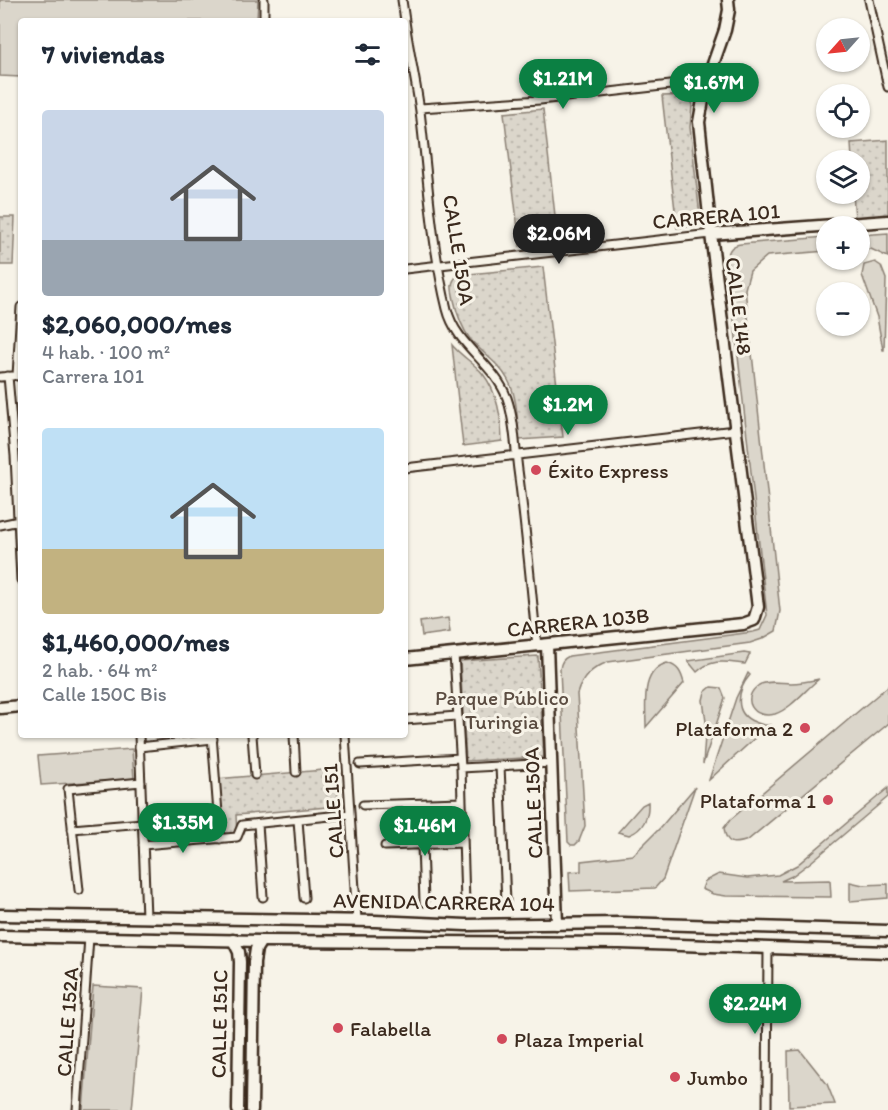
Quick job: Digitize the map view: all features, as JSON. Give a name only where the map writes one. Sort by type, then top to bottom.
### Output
[{"type":"main road","name":"CALLE 148","points":[[728,0],[729,10],[725,30],[706,84],[699,122],[758,607],[754,620]]},
{"type":"main road","name":"CARRERA 101","points":[[711,234],[888,221]]},
{"type":"main road","name":"CARRERA 103B","points":[[408,659],[750,624],[754,620]]},
{"type":"main road","name":"CALLE 150A","points":[[542,646],[552,763],[557,924]]},
{"type":"main road","points":[[0,708],[18,706]]},
{"type":"main road","name":"AVENIDA CARRERA 104","points":[[0,915],[357,920],[456,925],[622,924],[888,931]]},
{"type":"main road","points":[[620,943],[629,940],[633,933],[628,926],[622,924]]},
{"type":"main road","name":"AVENIDA CARRERA 104","points":[[0,936],[261,941],[620,943],[888,952]]},
{"type":"main road","name":"CALLE 151C","points":[[233,940],[239,952],[240,962],[238,1110]]},
{"type":"main road","name":"CALLE 151C","points":[[252,1110],[254,962],[256,949],[261,941]]},
{"type":"street","points":[[264,0],[264,18]]},
{"type":"street","name":"CALLE 150A","points":[[402,0],[405,18]]},
{"type":"street","points":[[869,0],[888,87]]},
{"type":"street","name":"CALLE 150A","points":[[408,38],[420,108],[439,267],[447,311],[460,339],[489,368],[507,399],[542,646]]},
{"type":"street","points":[[420,108],[540,100],[688,83],[706,84]]},
{"type":"street","name":"CARRERA 101","points":[[408,269],[711,234]]},
{"type":"street","points":[[8,376],[18,508]]},
{"type":"street","points":[[0,377],[18,376]]},
{"type":"street","points":[[408,468],[735,430]]},
{"type":"street","points":[[0,525],[18,521]]},
{"type":"street","points":[[454,654],[461,768],[465,903]]},
{"type":"street","points":[[408,720],[457,716]]},
{"type":"street","points":[[139,738],[146,917]]},
{"type":"street","points":[[139,747],[205,738]]},
{"type":"street","points":[[212,738],[220,839]]},
{"type":"street","points":[[252,738],[255,776]]},
{"type":"street","points":[[294,738],[296,772]]},
{"type":"street","name":"CALLE 151","points":[[345,738],[357,920]]},
{"type":"street","points":[[360,764],[460,758]]},
{"type":"street","points":[[461,768],[552,763]]},
{"type":"street","points":[[501,766],[506,902]]},
{"type":"street","points":[[79,890],[69,788],[141,782]]},
{"type":"street","points":[[363,805],[462,802]]},
{"type":"street","points":[[144,845],[237,837],[242,825],[350,814]]},
{"type":"street","points":[[298,820],[304,898]]},
{"type":"street","points":[[72,829],[143,823]]},
{"type":"street","points":[[258,824],[263,897]]},
{"type":"street","points":[[385,846],[463,843]]},
{"type":"street","points":[[422,845],[424,902]]},
{"type":"street","name":"CALLE 152A","points":[[77,1110],[89,937]]},
{"type":"street","points":[[766,1110],[768,948]]},
{"type":"green space","points":[[0,0],[258,0],[257,18],[18,18],[18,77],[0,76]]},
{"type":"green space","points":[[693,95],[690,127],[701,225],[677,228],[662,96]]},
{"type":"green space","points":[[543,109],[558,242],[520,246],[504,113]]},
{"type":"green space","points":[[888,140],[888,215],[855,216],[854,204],[870,204],[870,150],[851,150],[851,143]]},
{"type":"green space","points":[[0,217],[15,217],[13,265],[0,265]]},
{"type":"green space","points":[[888,233],[888,257],[870,249],[870,234]]},
{"type":"green space","points":[[816,238],[816,252],[767,256],[750,271],[745,289],[780,611],[776,631],[750,643],[608,662],[588,674],[577,694],[585,826],[579,841],[571,845],[568,842],[560,669],[564,660],[569,656],[753,632],[760,630],[767,615],[727,258],[731,248],[738,245]]},
{"type":"green space","points":[[875,262],[881,266],[886,279],[884,350],[870,297],[870,282],[864,282],[862,275],[863,270],[870,270],[870,263]]},
{"type":"green space","points":[[543,267],[563,437],[519,440],[514,394],[508,380],[470,339],[460,321],[452,284],[458,275]]},
{"type":"green space","points":[[452,345],[488,381],[498,406],[502,441],[463,446]]},
{"type":"green space","points":[[448,618],[450,632],[422,636],[420,622]]},
{"type":"green space","points":[[750,654],[745,664],[714,663],[697,672],[688,661]]},
{"type":"green space","name":"Parque Público Turingia","points":[[538,656],[544,757],[466,761],[460,661]]},
{"type":"green space","points":[[667,663],[678,670],[684,683],[646,727],[648,681],[658,667]]},
{"type":"green space","points":[[748,673],[750,675],[740,694],[740,708],[748,718],[762,725],[769,725],[709,780],[736,698]]},
{"type":"green space","points":[[819,679],[793,703],[775,714],[761,714],[752,707],[750,696],[753,690],[762,683],[798,683]]},
{"type":"green space","points":[[888,686],[888,724],[748,840],[739,843],[729,841],[724,828],[730,820]]},
{"type":"green space","points":[[711,687],[721,688],[725,698],[703,764],[706,722],[703,700],[705,692]]},
{"type":"green space","points":[[132,749],[134,779],[41,785],[38,756]]},
{"type":"green space","points":[[335,769],[339,806],[236,815],[237,837],[220,839],[216,779]]},
{"type":"green space","points":[[695,787],[663,879],[655,888],[570,891],[569,872],[581,871],[581,861],[633,855]]},
{"type":"green space","points":[[888,788],[888,797],[811,862],[781,881],[830,880],[831,897],[726,896],[702,889],[705,881],[719,874],[747,878],[778,875],[797,865]]},
{"type":"green space","points":[[648,802],[646,818],[638,830],[629,835],[618,832],[642,805]]},
{"type":"green space","points":[[850,882],[863,885],[888,884],[888,898],[850,901]]},
{"type":"green space","points":[[93,986],[143,989],[132,1110],[83,1110]]},
{"type":"green space","points":[[800,1050],[827,1084],[835,1104],[789,1106],[788,1051]]},
{"type":"place","name":"Éxito Express","points":[[536,470]]},
{"type":"place","name":"Plataforma 2","points":[[805,728]]},
{"type":"place","name":"Plataforma 1","points":[[828,800]]},
{"type":"place","name":"Falabella","points":[[338,1028]]},
{"type":"place","name":"Plaza Imperial","points":[[502,1039]]},
{"type":"place","name":"Jumbo","points":[[675,1077]]}]
